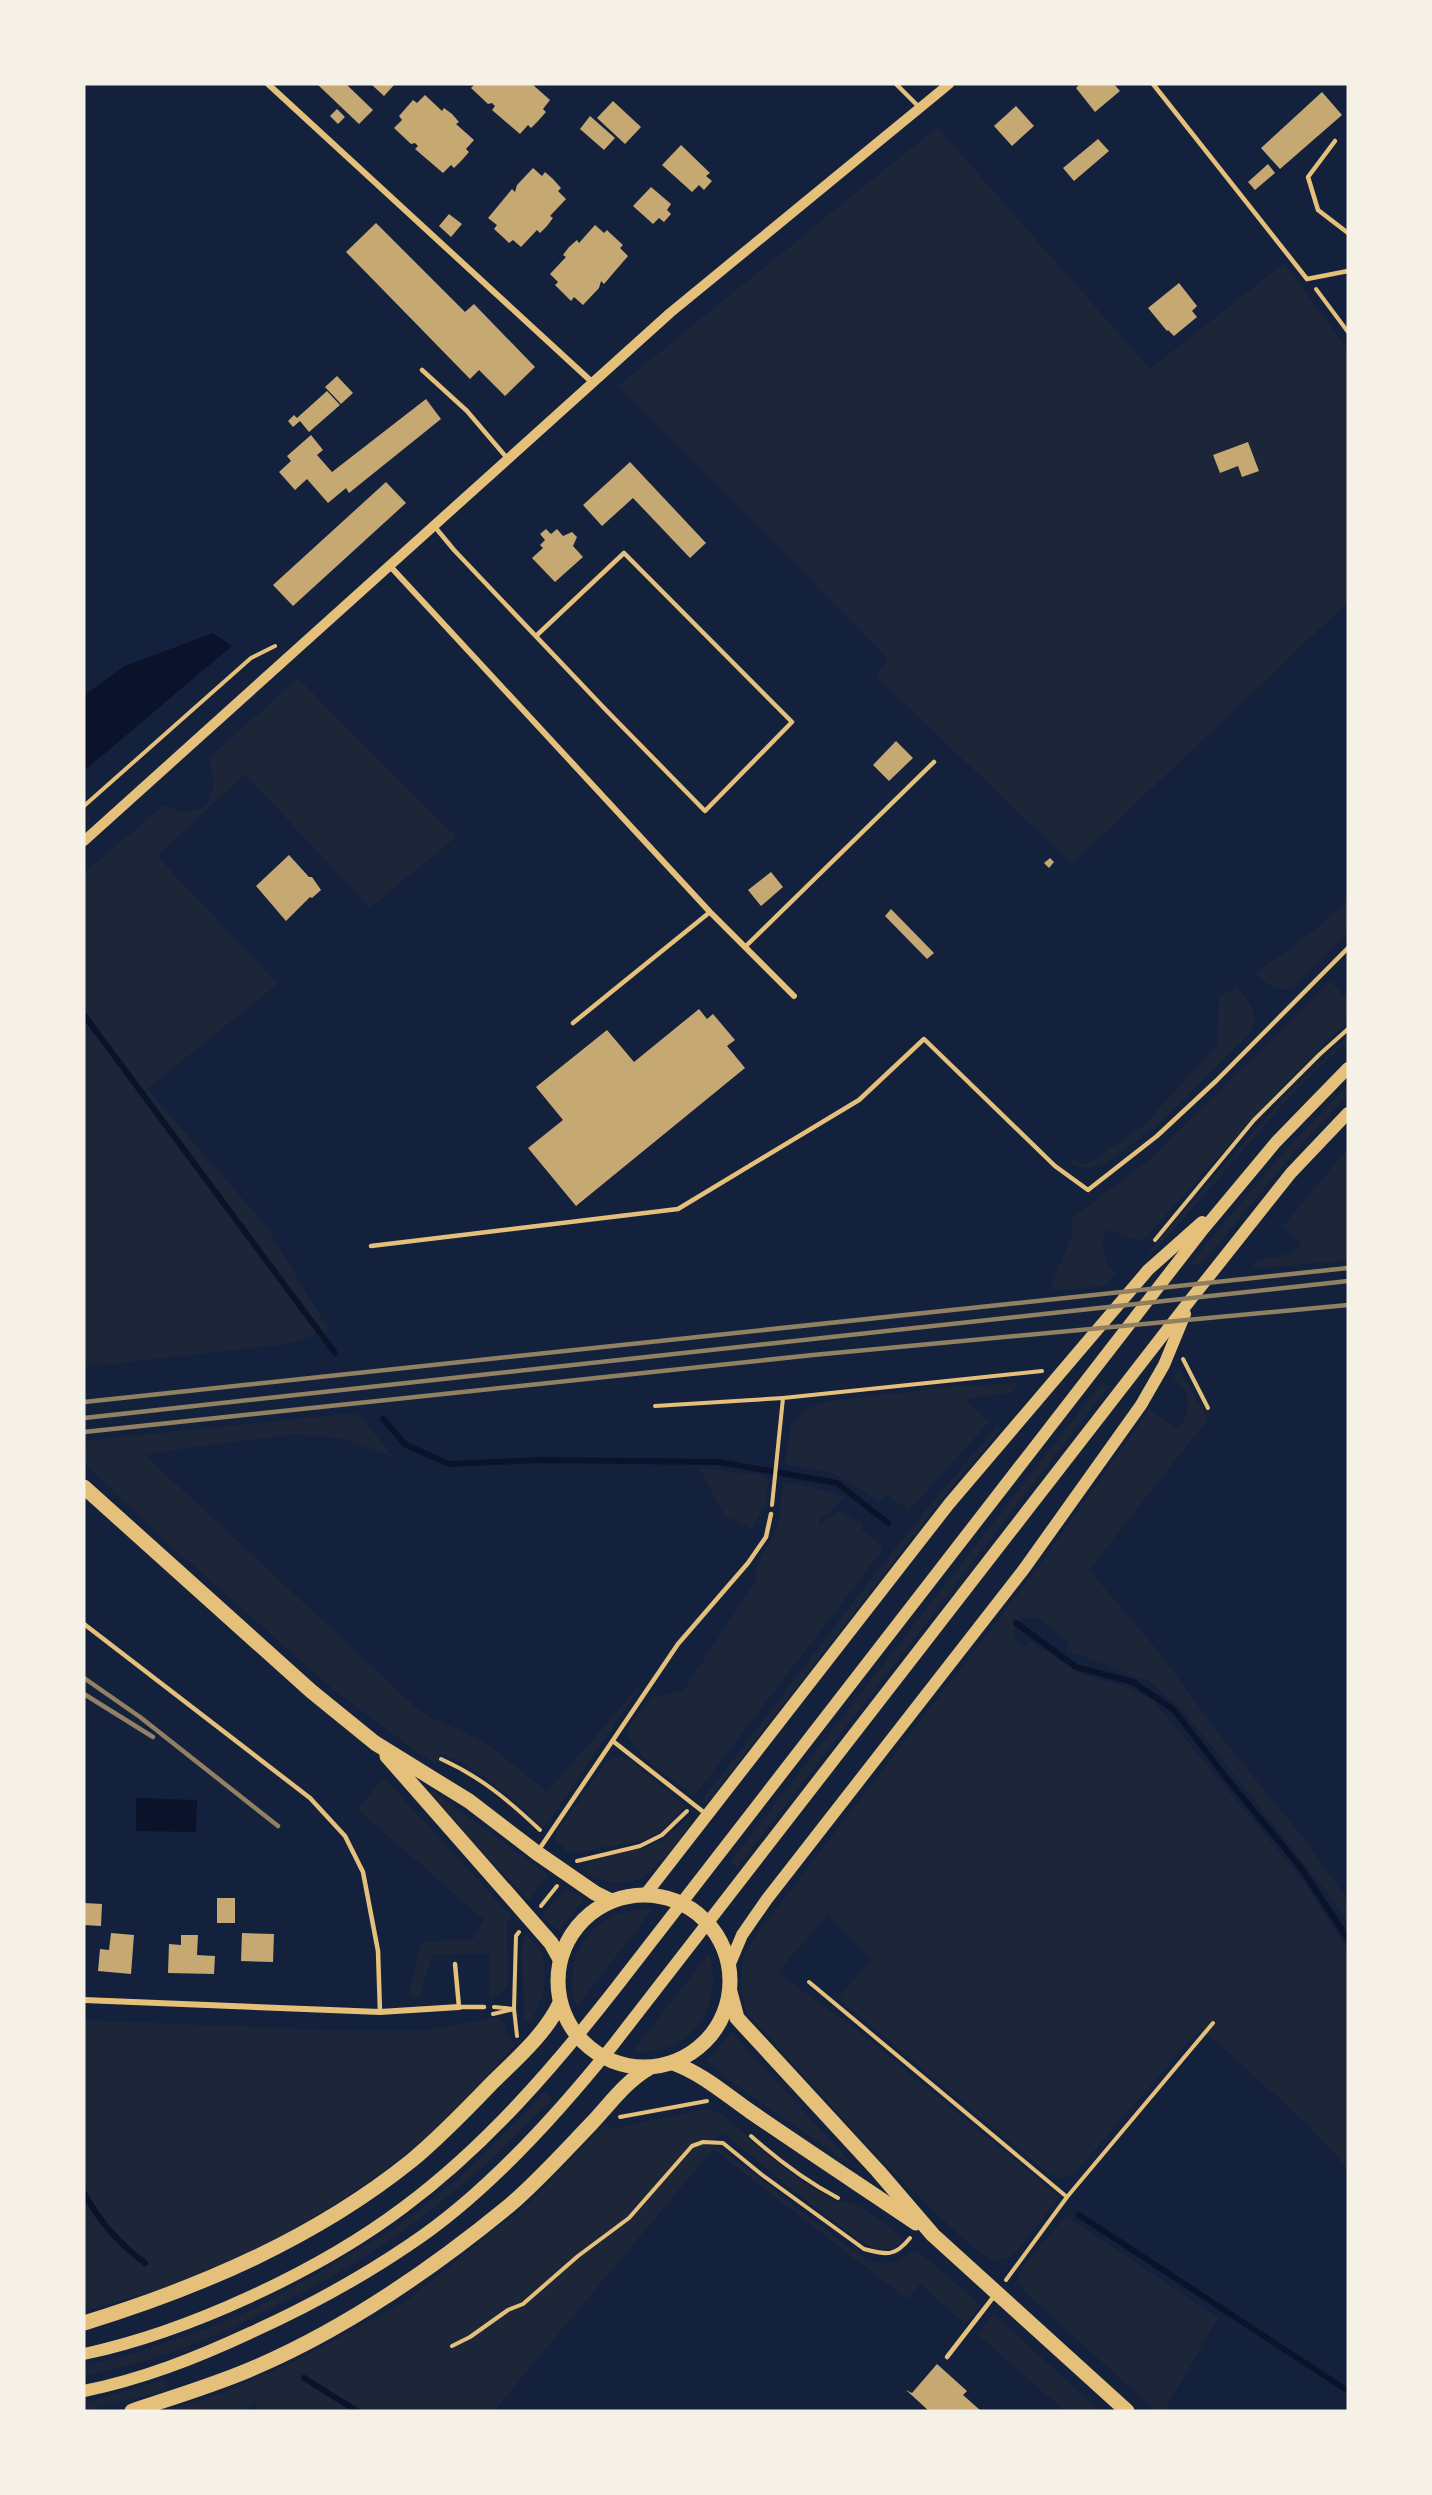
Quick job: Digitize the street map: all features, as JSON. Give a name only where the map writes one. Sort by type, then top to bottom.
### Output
[{"type":"main road","points":[[84,2354],[170,2328],[224,2308],[255,2294],[352,2241],[404,2208],[484,2138],[537,2085],[590,2021],[1220,1209],[1275,1142],[1348,1068]]},
{"type":"main road","points":[[84,2391],[123,2383],[189,2361],[281,2319],[352,2281],[411,2244],[453,2211],[511,2159],[561,2107],[636,2017],[1191,1299],[1291,1173],[1348,1113]]},
{"type":"main road","points":[[645,1895],[949,1504],[1148,1270],[1172,1246],[1220,1209]]},
{"type":"main road","points":[[729,1966],[742,1935],[768,1899],[1024,1569],[1141,1405],[1156,1380],[1191,1299]]},
{"type":"main road","points":[[84,1486],[294,1676],[375,1743],[469,1801],[537,1853],[571,1867],[595,1893],[611,1901]]},
{"type":"main road","points":[[375,1743],[551,1943],[560,1959]]},
{"type":"main road","points":[[730,1992],[720,2022],[700,2047],[673,2063],[649,2068],[629,2067],[593,2052],[578,2038],[567,2021],[560,2002],[557,1981],[560,1959],[571,1935],[588,1915],[611,1901],[645,1895],[665,1897],[700,1916],[714,1930],[723,1947],[729,1966],[730,1992],[737,2018],[878,2171],[933,2235],[1127,2411]]},
{"type":"main road","points":[[84,2323],[213,2277],[307,2231],[414,2159],[528,2047],[553,2017],[560,2002]]},
{"type":"main road","points":[[673,2063],[687,2068],[716,2086],[933,2235]]},
{"type":"main road","points":[[132,2411],[248,2370],[292,2350],[388,2295],[439,2261],[512,2203],[602,2112],[633,2077],[649,2068]]},
{"type":"street","points":[[268,84],[592,382]]},
{"type":"street","points":[[84,841],[670,313],[949,84]]},
{"type":"street","points":[[389,565],[710,912],[794,996]]},
{"type":"street","points":[[84,2000],[380,2012],[459,2007]]},
{"type":"lane","points":[[896,84],[920,108]]},
{"type":"lane","points":[[1153,84],[1307,279],[1348,271]]},
{"type":"lane","points":[[1335,141],[1308,177],[1318,210],[1348,233]]},
{"type":"lane","points":[[422,370],[467,411],[507,458]]},
{"type":"lane","points":[[433,525],[536,636],[705,811],[792,722],[624,553],[536,636]]},
{"type":"lane","points":[[746,946],[934,762]]},
{"type":"lane","points":[[573,1023],[710,912]]},
{"type":"lane","points":[[371,1246],[678,1209],[859,1100],[924,1039],[1055,1166],[1088,1190],[1174,1121],[1348,948]]},
{"type":"lane","points":[[537,1853],[678,1644],[748,1563],[766,1537],[771,1514]]},
{"type":"lane","points":[[84,1624],[310,1798],[345,1836],[363,1872],[367,1892],[378,1951],[380,2012]]},
{"type":"lane","points":[[614,1742],[707,1815]]},
{"type":"lane","points":[[455,1964],[459,2007],[484,2007]]},
{"type":"lane","points":[[947,2357],[997,2293]]},
{"type":"path","points":[[1307,279],[1348,332]]},
{"type":"path","points":[[84,806],[251,658],[282,643]]},
{"type":"path","points":[[1151,1245],[1254,1120],[1348,1029]]},
{"type":"path","points":[[1178,1349],[1208,1408]]},
{"type":"path","points":[[655,1406],[783,1398],[1048,1371]]},
{"type":"path","points":[[771,1514],[783,1398]]},
{"type":"path","points":[[441,1759],[468,1771],[503,1795],[548,1837]]},
{"type":"path","points":[[528,2047],[515,2035],[516,1936],[579,1859],[640,1846],[662,1835],[693,1804]]},
{"type":"path","points":[[569,1857],[571,1867]]},
{"type":"path","points":[[809,1982],[1067,2197]]},
{"type":"path","points":[[484,2007],[514,2008]]},
{"type":"path","points":[[997,2293],[1067,2197],[1213,2023]]},
{"type":"path","points":[[602,2112],[612,2119],[713,2100]]},
{"type":"path","points":[[744,2129],[793,2171],[838,2198]]},
{"type":"path","points":[[452,2346],[470,2337],[508,2310],[523,2304],[578,2256],[629,2218],[692,2146],[703,2142],[723,2143],[761,2174],[864,2249],[885,2254],[900,2251],[919,2225]]},
{"type":"shaded area","points":[[937,127],[1150,369],[1284,263],[1348,350],[1348,602],[1072,864],[876,676],[888,658],[618,386]]},
{"type":"shaded area","points":[[213,633],[232,646],[84,771],[84,695],[125,666]]},
{"type":"shaded area","points":[[298,678],[456,837],[370,908],[245,774],[157,856],[278,984],[147,1089],[267,1227],[329,1330],[287,1344],[93,1366],[84,1361],[84,873],[164,805],[181,812],[203,809],[211,796],[214,785],[209,758]]},
{"type":"shaded area","points":[[1348,899],[1348,931],[1294,987],[1278,989],[1268,984],[1256,973],[1319,927]]},
{"type":"shaded area","points":[[1330,981],[1344,996],[1348,993],[1348,1021],[1284,1084],[1141,1242],[1105,1228],[1103,1241],[1105,1258],[1116,1273],[1105,1286],[1049,1291],[1072,1235],[1072,1218],[1151,1159]]},
{"type":"shaded area","points":[[1237,986],[1252,1007],[1254,1018],[1251,1032],[1155,1128],[1105,1163],[1095,1167],[1081,1168],[1070,1163],[1073,1159],[1085,1165],[1143,1126],[1218,1044],[1219,998]]},
{"type":"shaded area","points":[[1348,1036],[1348,1040],[1294,1092],[1153,1253],[1149,1251],[1289,1092]]},
{"type":"shaded area","points":[[1348,1085],[1348,1095],[1298,1148],[1202,1264],[1188,1266],[1285,1150]]},
{"type":"shaded area","points":[[1348,1148],[1348,1260],[1251,1269],[1258,1259],[1282,1256],[1293,1251],[1302,1243],[1282,1227]]},
{"type":"shaded area","points":[[1179,1370],[1208,1419],[1089,1570],[1159,1652],[1215,1729],[1304,1839],[1348,1900],[1348,1924],[1332,1899],[1182,1709],[1148,1681],[1066,1650],[1068,1641],[1036,1617],[1023,1617],[1016,1623],[1014,1634],[1024,1648],[1030,1641],[1084,1675],[1124,1686],[1153,1700],[1306,1885],[1348,1950],[1348,2169],[1307,2124],[1211,2037],[1198,2031],[1073,2175],[1060,2178],[1049,2174],[838,1998],[871,1960],[827,1915],[777,1973],[846,2021],[1059,2197],[1018,2250],[1010,2257],[994,2261],[961,2236],[883,2162],[748,2014],[742,1994],[742,1962],[760,1930],[1036,1570],[1149,1410],[1178,1429],[1188,1409],[1184,1390],[1173,1379]]},
{"type":"shaded area","points":[[1020,1383],[1012,1393],[964,1399],[989,1422],[909,1511],[886,1494],[880,1502],[832,1473],[785,1464],[791,1426],[805,1409],[829,1401],[952,1387]]},
{"type":"shaded area","points":[[1099,1386],[1109,1386],[737,1868],[730,1862]]},
{"type":"shaded area","points":[[357,1413],[395,1458],[342,1438],[294,1434],[144,1454],[422,1713],[485,1742],[547,1792],[648,1676],[544,1828],[469,1766],[440,1754],[437,1763],[421,1755],[334,1690],[154,1531],[84,1462],[84,1441]]},
{"type":"shaded area","points":[[997,1427],[1001,1429],[948,1491],[707,1803],[700,1802],[920,1518]]},
{"type":"shaded area","points":[[699,1468],[760,1475],[768,1479],[767,1501],[752,1529],[725,1516]]},
{"type":"shaded area","points":[[783,1483],[813,1487],[845,1497],[818,1522],[820,1524],[839,1512],[863,1523],[861,1529],[884,1548],[694,1796],[637,1750],[628,1734],[629,1730],[637,1715],[651,1698],[683,1691],[757,1579],[756,1569],[779,1523]]},
{"type":"shaded area","points":[[621,1757],[629,1760],[686,1806],[653,1836],[640,1841],[568,1852],[555,1839],[556,1833],[606,1763],[613,1758]]},
{"type":"shaded area","points":[[384,1778],[512,1917],[507,1921],[508,1983],[499,1994],[489,1998],[489,1953],[432,1955],[419,1998],[409,1995],[421,1942],[473,1939],[484,1920],[357,1809]]},
{"type":"shaded area","points":[[432,1790],[548,1875],[528,1901],[428,1793]]},
{"type":"shaded area","points":[[136,1798],[197,1800],[196,1832],[136,1831]]},
{"type":"shaded area","points":[[690,1819],[687,1829],[665,1858],[662,1858],[648,1873],[638,1879],[613,1883],[597,1879],[582,1870],[596,1858],[652,1845]]},
{"type":"shaded area","points":[[567,1888],[583,1899],[559,1931],[542,1916]]},
{"type":"shaded area","points":[[653,1909],[577,2006],[572,1988],[573,1970],[583,1943],[591,1932],[612,1917],[625,1912]]},
{"type":"shaded area","points":[[526,1935],[535,1944],[543,1959],[545,1978],[538,2006],[529,2023],[524,2020],[522,1950]]},
{"type":"shaded area","points":[[709,1954],[713,1974],[712,1992],[699,2024],[687,2036],[672,2045],[654,2050],[633,2051]]},
{"type":"shaded area","points":[[498,2017],[506,2025],[505,2035],[515,2045],[444,2121],[378,2175],[288,2232],[225,2263],[166,2287],[84,2311],[84,2020],[346,2031],[424,2031]]},
{"type":"shaded area","points":[[731,2032],[857,2169],[733,2083],[705,2060],[715,2052]]},
{"type":"shaded area","points":[[544,2092],[552,2099],[487,2163],[420,2218],[349,2266],[310,2289],[210,2337],[150,2359],[84,2376],[84,2367],[204,2330],[258,2307],[394,2229],[460,2177]]},
{"type":"shaded area","points":[[706,2109],[722,2114],[805,2184],[841,2203],[843,2200],[863,2208],[904,2238],[888,2249],[866,2244],[810,2204],[723,2133],[711,2141],[856,2253],[873,2261],[886,2263],[900,2259],[916,2250],[981,2305],[965,2324],[920,2284],[907,2299],[713,2149],[494,2411],[259,2411],[255,2403],[241,2411],[164,2411],[225,2392],[297,2360],[406,2301],[529,2203],[605,2124],[612,2129]]},
{"type":"shaded area","points":[[1066,2216],[1218,2318],[1164,2411],[1156,2411],[1024,2291],[1017,2281],[1022,2268]]},
{"type":"shaded area","points":[[992,2316],[996,2316],[1100,2411],[1065,2411],[977,2334]]},
{"type":"shaded area","points":[[164,2380],[168,2390],[84,2411],[84,2403]]},
{"type":"building","points":[[317,84],[346,84],[373,110],[359,124]]},
{"type":"building","points":[[371,84],[395,84],[384,96]]},
{"type":"building","points":[[475,84],[532,84],[550,100],[543,109],[546,112],[531,128],[528,125],[520,134],[492,110],[495,106],[492,103],[488,104],[471,88]]},
{"type":"building","points":[[1080,84],[1114,84],[1120,91],[1095,112],[1076,88]]},
{"type":"building","points":[[1322,92],[1342,115],[1280,169],[1261,148]]},
{"type":"building","points":[[425,95],[442,111],[444,108],[452,114],[459,122],[456,124],[474,140],[466,149],[469,152],[462,160],[454,168],[451,165],[443,173],[415,149],[418,146],[415,143],[411,144],[394,128],[402,120],[399,116],[413,100],[417,103]]},
{"type":"building","points":[[613,101],[641,127],[625,144],[597,118]]},
{"type":"building","points":[[1016,106],[1034,126],[1012,146],[994,126]]},
{"type":"building","points":[[337,109],[345,117],[338,124],[330,116]]},
{"type":"building","points":[[590,116],[615,138],[604,150],[580,129]]},
{"type":"building","points":[[1098,139],[1109,151],[1074,181],[1063,168]]},
{"type":"building","points":[[681,145],[710,173],[706,176],[712,181],[704,190],[699,185],[692,192],[662,165]]},
{"type":"building","points":[[1268,164],[1275,173],[1255,190],[1248,182]]},
{"type":"building","points":[[533,168],[542,176],[545,172],[553,179],[561,188],[558,191],[566,199],[550,216],[553,218],[547,226],[540,233],[537,230],[521,247],[513,240],[509,243],[494,229],[497,225],[488,218],[512,189],[515,192],[517,185]]},
{"type":"building","points":[[651,187],[671,204],[667,210],[671,214],[664,222],[659,218],[653,224],[633,206]]},
{"type":"building","points":[[449,214],[462,224],[451,237],[439,226]]},
{"type":"building","points":[[376,223],[465,312],[474,304],[535,367],[505,396],[479,370],[470,379],[346,252]]},
{"type":"building","points":[[595,225],[604,233],[607,230],[623,245],[620,248],[628,256],[604,284],[601,281],[599,288],[583,305],[574,297],[571,301],[555,285],[558,282],[550,274],[566,257],[563,255],[569,247],[577,240],[579,243]]},
{"type":"building","points":[[1179,283],[1197,306],[1192,311],[1197,317],[1174,336],[1148,308]]},
{"type":"building","points":[[337,376],[353,393],[341,404],[325,387]]},
{"type":"building","points":[[327,391],[340,405],[309,432],[300,421],[293,427],[288,421],[294,415],[297,418]]},
{"type":"building","points":[[426,399],[441,419],[349,493],[346,488],[328,503],[307,479],[295,490],[279,472],[291,461],[287,456],[311,435],[323,450],[317,455],[332,472]]},
{"type":"building","points":[[1248,442],[1259,471],[1242,477],[1238,466],[1220,473],[1213,455]]},
{"type":"building","points":[[630,462],[706,543],[690,558],[633,498],[602,526],[583,505]]},
{"type":"building","points":[[386,482],[406,503],[293,606],[273,585]]},
{"type":"building","points":[[546,529],[551,534],[557,529],[563,536],[572,532],[577,537],[573,546],[583,557],[555,582],[532,558],[543,548],[540,545],[545,540],[540,534]]},
{"type":"building","points":[[896,741],[913,758],[889,781],[873,765]]},
{"type":"building","points":[[289,855],[309,877],[312,877],[321,890],[312,898],[310,897],[286,921],[256,886]]},
{"type":"building","points":[[1050,858],[1054,862],[1049,868],[1044,863]]},
{"type":"building","points":[[771,872],[783,887],[761,906],[748,890]]},
{"type":"building","points":[[891,909],[934,953],[927,959],[885,916]]},
{"type":"building","points":[[699,1009],[707,1019],[713,1014],[735,1040],[727,1046],[745,1068],[576,1206],[528,1148],[563,1120],[536,1087],[607,1030],[634,1062]]},
{"type":"building","points":[[217,1898],[235,1898],[235,1923],[217,1923]]},
{"type":"building","points":[[84,1903],[102,1904],[101,1926],[84,1925]]},
{"type":"building","points":[[111,1933],[134,1935],[131,1974],[98,1971],[100,1949],[109,1950]]},
{"type":"building","points":[[242,1933],[274,1934],[273,1962],[241,1961]]},
{"type":"building","points":[[181,1935],[198,1935],[197,1955],[215,1956],[214,1974],[168,1973],[169,1944],[181,1945]]},
{"type":"building","points":[[937,2364],[967,2391],[963,2395],[981,2411],[929,2411],[906,2390],[912,2393]]},
{"type":"waterway","points":[[84,1015],[335,1353]]},
{"type":"waterway","points":[[383,1419],[406,1445],[449,1464],[540,1460],[719,1462],[837,1483],[888,1523]]},
{"type":"waterway","points":[[1016,1623],[1076,1667],[1133,1682],[1174,1710],[1301,1868],[1348,1939]]},
{"type":"waterway","points":[[84,2193],[110,2231],[145,2263]]},
{"type":"waterway","points":[[1079,2215],[1348,2391]]},
{"type":"waterway","points":[[304,2378],[357,2411]]},
{"type":"railway","points":[[84,1402],[1348,1268]]},
{"type":"railway","points":[[84,1418],[1348,1281]]},
{"type":"railway","points":[[84,1432],[813,1355],[1348,1305]]},
{"type":"railway","points":[[84,1678],[140,1717],[278,1826]]},
{"type":"railway","points":[[84,1694],[153,1737]]}]
